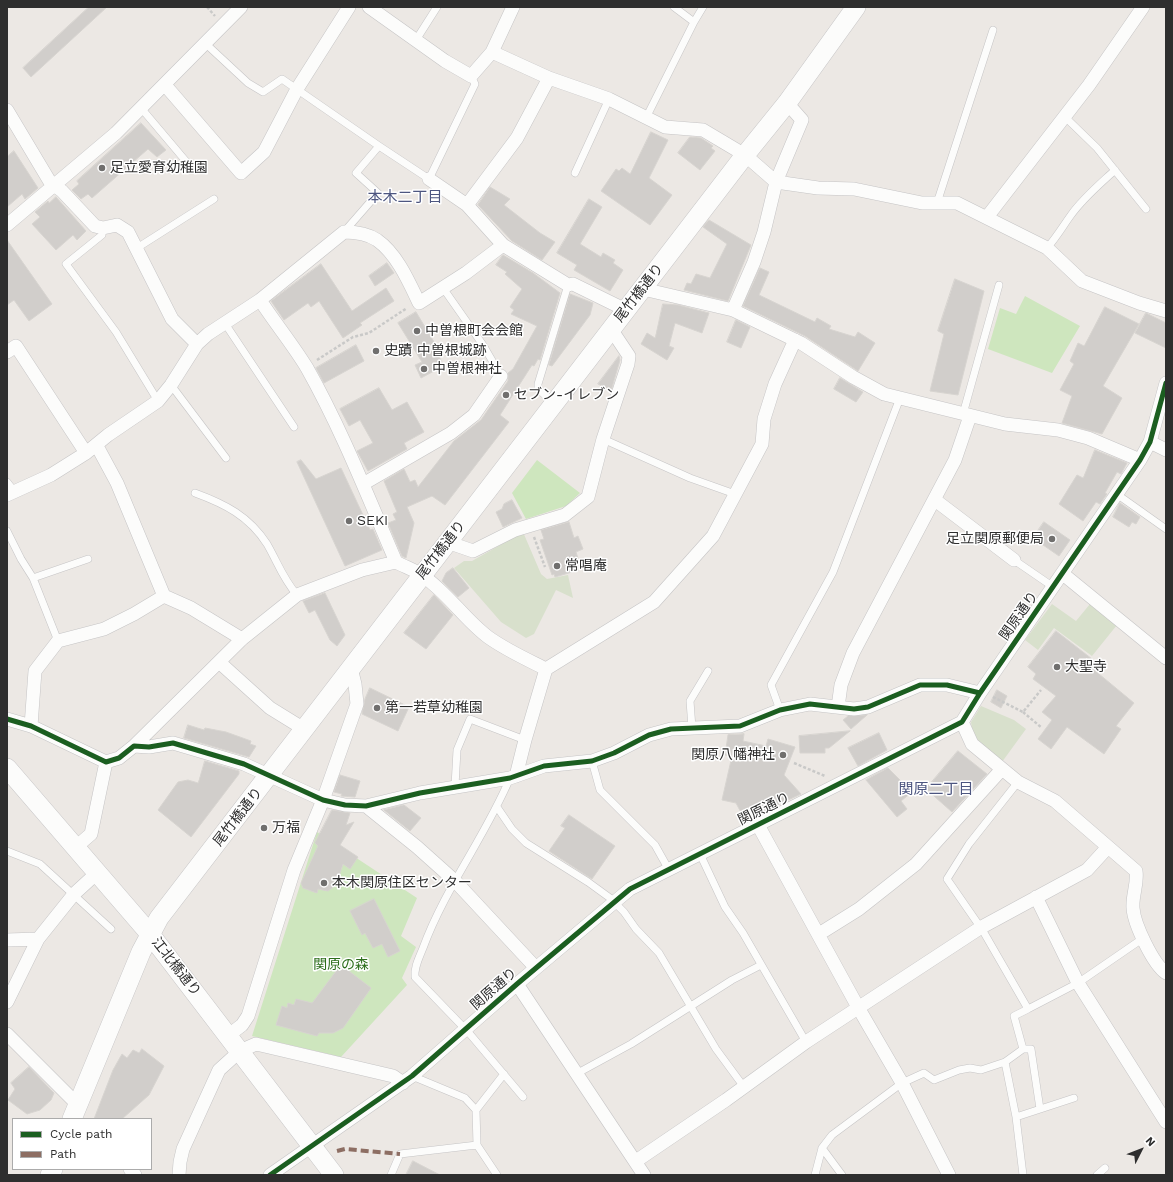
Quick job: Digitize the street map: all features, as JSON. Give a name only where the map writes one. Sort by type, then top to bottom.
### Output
[{"type":"main road","name":"尾竹橋通り","points":[[78,1113],[150,934],[159,918],[745,155],[787,103],[856,7]]},
{"type":"main road","name":"江北橋通り","points":[[7,768],[150,934],[229,1035],[334,1175]]},
{"type":"street","points":[[7,225],[116,133],[206,44],[241,7]]},
{"type":"street","points":[[165,85],[241,173],[264,152],[297,89],[349,7]]},
{"type":"street","points":[[369,7],[471,76],[492,52],[513,7]]},
{"type":"street","points":[[987,218],[1064,116],[1143,7]]},
{"type":"street","points":[[492,52],[549,78],[609,99],[665,127],[703,130],[745,155],[776,182],[818,188],[854,189],[922,203],[957,203],[1047,248],[1082,282],[1139,303],[1166,311]]},
{"type":"street","points":[[467,205],[517,138],[549,78]]},
{"type":"street","points":[[733,310],[754,262],[764,232],[776,182],[802,120],[787,103]]},
{"type":"street","points":[[8,116],[50,182],[62,190],[95,226],[103,228],[117,225],[128,232],[172,319],[197,344]]},
{"type":"street","points":[[429,178],[467,205],[503,245],[568,285],[573,284],[626,310]]},
{"type":"street","points":[[9,489],[51,475],[92,449],[108,435],[158,401],[172,385],[197,344],[224,322],[260,300],[344,232],[356,232],[377,240],[389,252],[404,273],[419,303],[443,288],[503,245]]},
{"type":"street","points":[[643,289],[733,310],[795,340],[884,394],[1005,424],[1058,430],[1088,438],[1140,460]]},
{"type":"street","points":[[260,300],[306,367],[332,416],[396,562]]},
{"type":"street","points":[[447,542],[473,551],[515,530],[565,515],[588,497],[629,356],[611,329]]},
{"type":"street","points":[[513,777],[546,669],[654,602],[713,536],[762,444],[764,420],[775,384],[795,340]]},
{"type":"street","points":[[7,352],[16,346],[117,484],[164,596],[191,608],[242,639]]},
{"type":"street","points":[[363,484],[451,434],[474,415],[501,376]]},
{"type":"street","name":"関原通り","points":[[274,1174],[407,1079],[466,1030],[614,901],[630,889],[962,722],[1118,495],[1140,460],[1150,442],[1166,383]]},
{"type":"street","points":[[838,707],[841,685],[853,653],[955,460],[966,415]]},
{"type":"street","points":[[1150,442],[1166,450]]},
{"type":"street","points":[[935,500],[1014,560]]},
{"type":"street","points":[[7,719],[31,726],[106,762],[119,758],[134,746],[242,639],[297,595],[362,570],[396,562],[422,575],[437,586],[469,620],[505,649],[546,669]]},
{"type":"street","points":[[1063,574],[1166,658]]},
{"type":"street","points":[[31,726],[35,671],[58,641],[104,629],[134,614],[164,596]]},
{"type":"street","points":[[220,662],[270,708],[304,729]]},
{"type":"street","points":[[229,1035],[242,1025],[248,1016],[294,870],[323,800],[357,704],[356,684],[351,668]]},
{"type":"street","points":[[134,746],[149,747],[173,743],[244,764],[323,800],[345,805],[366,806],[455,786],[513,777],[544,766],[592,760],[614,753],[649,735],[671,729],[740,726],[780,710],[810,704],[854,709],[868,707],[920,685],[947,685],[983,693]]},
{"type":"street","points":[[962,722],[972,744],[1018,782],[1055,801],[1136,871],[1136,889],[1133,907],[1142,939],[1166,973]]},
{"type":"street","points":[[76,847],[91,834],[106,762]]},
{"type":"street","points":[[818,934],[858,909],[916,864],[1002,769]]},
{"type":"street","points":[[366,806],[417,847],[455,881],[536,968]]},
{"type":"street","points":[[758,825],[858,1009],[902,1083],[949,1175]]},
{"type":"street","points":[[636,1161],[744,1087],[806,1042],[980,928],[1087,870],[1108,847]]},
{"type":"street","points":[[7,1002],[38,939],[74,894],[98,872]]},
{"type":"street","points":[[1036,897],[1078,982],[1166,1122]]},
{"type":"street","points":[[7,940],[38,939]]},
{"type":"street","points":[[517,984],[644,1175]]},
{"type":"street","points":[[7,1034],[78,1113]]},
{"type":"street","points":[[179,1175],[183,1149],[219,1070],[240,1051],[256,1044],[407,1079]]},
{"type":"lane","points":[[416,40],[437,7]]},
{"type":"lane","points":[[674,7],[694,22]]},
{"type":"lane","points":[[646,118],[703,7]]},
{"type":"lane","points":[[937,203],[993,30]]},
{"type":"lane","points":[[206,44],[248,83],[263,92],[282,79],[378,146],[429,178],[474,84],[471,76]]},
{"type":"lane","points":[[575,173],[609,99]]},
{"type":"lane","points":[[141,108],[190,166]]},
{"type":"lane","points":[[1064,116],[1097,148],[1146,208]]},
{"type":"lane","points":[[344,232],[378,193],[356,173],[378,146]]},
{"type":"lane","points":[[1047,248],[1087,196],[1115,170]]},
{"type":"lane","points":[[137,248],[214,199]]},
{"type":"lane","points":[[103,228],[102,235],[66,264],[116,332],[158,401]]},
{"type":"lane","points":[[554,403],[538,390],[538,384],[568,285]]},
{"type":"lane","points":[[966,415],[999,285]]},
{"type":"lane","points":[[443,288],[483,345],[501,376]]},
{"type":"lane","points":[[224,322],[294,427]]},
{"type":"lane","points":[[172,385],[226,458]]},
{"type":"lane","points":[[780,710],[771,685],[833,572],[900,398]]},
{"type":"lane","points":[[604,439],[690,478],[735,494]]},
{"type":"lane","points":[[195,493],[223,503],[241,515],[267,545],[284,580],[297,595]]},
{"type":"lane","points":[[1118,495],[1166,529]]},
{"type":"lane","points":[[7,531],[21,559],[33,578],[58,641]]},
{"type":"lane","points":[[33,578],[88,559]]},
{"type":"lane","points":[[1014,560],[1050,584]]},
{"type":"lane","points":[[692,728],[690,701],[708,671]]},
{"type":"lane","points":[[455,786],[457,750],[470,719],[525,740]]},
{"type":"lane","points":[[592,760],[600,790],[655,846],[668,870]]},
{"type":"lane","points":[[513,777],[455,881],[429,932],[414,970],[415,977],[466,1030],[522,1097]]},
{"type":"lane","points":[[1018,782],[969,844],[947,879],[980,928],[1028,1009]]},
{"type":"lane","points":[[497,807],[512,829],[526,843],[588,882],[614,901],[636,930],[659,953],[716,1049],[744,1087]]},
{"type":"lane","points":[[7,851],[40,864],[111,929]]},
{"type":"lane","points":[[700,854],[725,907],[743,933],[806,1042]]},
{"type":"lane","points":[[1023,1049],[1014,1016],[1078,982],[1142,939]]},
{"type":"lane","points":[[576,1074],[631,1044],[691,1005],[761,965]]},
{"type":"lane","points":[[815,1175],[822,1148],[832,1135],[902,1083],[924,1073],[934,1080],[959,1070],[970,1068],[981,1070],[1005,1062],[1023,1049],[1031,1049],[1040,1109]]},
{"type":"lane","points":[[1005,1062],[1016,1117],[1024,1175]]},
{"type":"lane","points":[[497,1175],[477,1145],[476,1110],[504,1074]]},
{"type":"lane","points":[[407,1079],[465,1098],[476,1110]]},
{"type":"lane","points":[[1016,1117],[1074,1098]]},
{"type":"lane","points":[[391,1175],[400,1154],[477,1145]]},
{"type":"lane","points":[[822,1148],[842,1175]]},
{"type":"lane","points":[[1097,1175],[1105,1168]]},
{"type":"path","points":[[306,367],[353,337],[369,333],[418,301]]},
{"type":"path","points":[[530,526],[545,567]]},
{"type":"path","points":[[1022,712],[1041,690]]},
{"type":"path","points":[[983,693],[1022,712],[1042,728]]},
{"type":"path","points":[[794,763],[829,778]]},
{"type":"green space","points":[[1025,296],[1080,326],[1052,373],[988,349],[1000,308],[1016,314]]},
{"type":"green space","points":[[537,460],[580,493],[566,506],[526,519],[512,493]]},
{"type":"green space","points":[[523,532],[541,574],[547,579],[568,575],[573,598],[556,590],[534,634],[526,638],[501,622],[454,568],[464,561],[472,561]]},
{"type":"green space","points":[[1052,604],[1076,621],[1090,604],[1117,625],[1092,656],[1054,628],[1038,650],[1025,640]]},
{"type":"green space","points":[[981,706],[1014,720],[1026,729],[1002,762],[982,745],[972,729],[971,722]]},
{"type":"green space","name":"関原の森","points":[[317,832],[417,898],[401,936],[416,947],[402,978],[407,985],[341,1057],[252,1036]]},
{"type":"building","points":[[89,7],[107,7],[31,77],[23,68]]},
{"type":"building","points":[[141,123],[166,150],[157,157],[148,149],[92,198],[88,194],[81,199],[72,190],[79,184],[77,181]]},
{"type":"building","points":[[651,132],[668,140],[649,178],[672,195],[650,225],[601,191],[616,169],[619,171],[622,168],[630,174]]},
{"type":"building","points":[[690,137],[701,138],[713,146],[711,148],[715,151],[700,170],[678,153]]},
{"type":"building","points":[[14,151],[38,188],[25,199],[22,194],[7,207],[7,157]]},
{"type":"building","points":[[490,187],[510,199],[504,205],[540,233],[555,242],[542,260],[512,241],[478,205]]},
{"type":"building","points":[[56,197],[86,231],[77,240],[73,235],[56,250],[32,224],[40,217],[35,212],[48,201],[49,203]]},
{"type":"building","points":[[589,199],[602,207],[580,244],[601,257],[603,253],[615,260],[613,263],[623,270],[610,291],[574,270],[577,265],[557,253]]},
{"type":"building","points":[[709,220],[751,245],[728,301],[684,290],[687,283],[691,284],[696,274],[710,278],[727,244],[703,227]]},
{"type":"building","points":[[7,240],[52,304],[29,321],[14,300],[7,305]]},
{"type":"building","points":[[503,255],[533,273],[560,293],[540,360],[538,359],[534,366],[532,365],[500,415],[509,422],[445,505],[432,496],[407,507],[414,523],[406,558],[402,556],[388,523],[396,520],[393,514],[397,512],[384,481],[404,469],[410,482],[415,480],[418,487],[454,441],[481,420],[508,381],[508,373],[513,369],[537,326],[511,314],[514,310],[510,307],[522,289],[505,274],[507,272],[496,265]]},
{"type":"building","points":[[387,263],[394,273],[375,286],[369,276]]},
{"type":"building","points":[[321,264],[352,311],[386,288],[394,301],[360,323],[362,325],[343,338],[319,301],[311,307],[308,303],[284,320],[271,301]]},
{"type":"building","points":[[760,268],[769,272],[759,295],[815,322],[817,318],[831,326],[829,329],[855,337],[858,332],[875,343],[858,371],[805,336],[743,306]]},
{"type":"building","points":[[955,279],[984,291],[958,395],[930,391],[944,334],[938,331]]},
{"type":"building","points":[[570,294],[593,303],[590,315],[552,366],[549,365]]},
{"type":"building","points":[[663,304],[678,305],[709,313],[702,333],[675,323],[669,346],[674,348],[667,360],[641,344],[647,333],[655,338]]},
{"type":"building","points":[[1105,307],[1139,324],[1103,386],[1122,398],[1102,434],[1062,423],[1072,396],[1060,390],[1074,364],[1070,361],[1078,343],[1084,346]]},
{"type":"building","points":[[416,312],[434,342],[432,343],[443,364],[432,368],[434,371],[421,378],[415,365],[422,362],[398,323]]},
{"type":"building","points":[[1146,313],[1166,323],[1166,348],[1135,333]]},
{"type":"building","points":[[736,320],[750,327],[741,348],[727,342]]},
{"type":"building","points":[[356,345],[364,361],[324,383],[316,368]]},
{"type":"building","points":[[619,356],[620,360],[611,391],[598,384]]},
{"type":"building","points":[[840,378],[863,392],[856,402],[834,389]]},
{"type":"building","points":[[379,388],[392,410],[407,402],[424,432],[404,443],[407,449],[368,471],[357,451],[373,443],[360,420],[349,426],[340,409]]},
{"type":"building","points":[[1095,450],[1127,463],[1121,474],[1117,472],[1105,493],[1107,494],[1100,504],[1096,502],[1083,521],[1059,504],[1077,475],[1083,478]]},
{"type":"building","points":[[301,460],[316,479],[341,468],[370,530],[373,529],[382,550],[345,566],[297,462]]},
{"type":"building","points":[[512,500],[522,518],[503,527],[496,512],[502,509],[504,504]]},
{"type":"building","points":[[1120,503],[1140,517],[1136,524],[1132,522],[1129,527],[1113,517]]},
{"type":"building","points":[[569,522],[574,538],[578,536],[583,549],[576,552],[580,565],[577,566],[579,570],[555,577],[554,574],[552,575],[540,540],[544,539],[541,530]]},
{"type":"building","points":[[1044,522],[1070,540],[1059,556],[1033,538]]},
{"type":"building","points":[[453,568],[469,588],[458,597],[442,581],[446,573]]},
{"type":"building","points":[[325,593],[345,635],[337,646],[330,640],[315,610],[309,613],[303,601]]},
{"type":"building","points":[[434,595],[453,615],[426,649],[404,633]]},
{"type":"building","points":[[1056,631],[1092,659],[1090,661],[1096,665],[1093,669],[1134,703],[1116,726],[1121,729],[1104,754],[1067,727],[1051,749],[1038,739],[1052,720],[1042,712],[1056,696],[1033,679],[1036,674],[1028,667]]},
{"type":"building","points":[[370,688],[409,707],[398,731],[362,714],[365,699]]},
{"type":"building","points":[[997,690],[1007,696],[1001,708],[991,702]]},
{"type":"building","points":[[867,715],[851,729],[843,720],[848,716]]},
{"type":"building","points":[[188,725],[204,730],[205,728],[226,732],[251,741],[250,744],[256,746],[249,757],[184,738]]},
{"type":"building","points":[[850,731],[829,748],[825,748],[825,753],[800,753],[799,736]]},
{"type":"building","points":[[879,733],[887,750],[858,766],[848,748]]},
{"type":"building","points":[[744,734],[743,741],[766,746],[768,739],[795,747],[784,775],[801,794],[745,820],[736,803],[722,800],[732,756],[725,755],[728,735]]},
{"type":"building","points":[[958,751],[987,774],[952,812],[926,789]]},
{"type":"building","points":[[205,761],[239,771],[239,774],[191,837],[158,810],[178,782],[188,780],[198,783]]},
{"type":"building","points":[[888,768],[912,792],[901,801],[907,809],[897,817],[866,780]]},
{"type":"building","points":[[340,775],[360,781],[355,797],[341,796],[342,794],[334,792]]},
{"type":"building","points":[[404,805],[421,818],[410,831],[384,810]]},
{"type":"building","points":[[332,810],[350,813],[346,825],[354,822],[340,845],[358,857],[350,869],[343,864],[336,885],[328,891],[318,889],[317,893],[303,888],[301,883],[318,846],[315,843]]},
{"type":"building","points":[[569,815],[615,846],[592,879],[549,851],[565,828],[561,826]]},
{"type":"building","points":[[374,899],[400,951],[388,957],[382,944],[373,948],[365,933],[362,935],[350,911]]},
{"type":"building","points":[[341,965],[371,988],[343,1028],[333,1033],[319,1033],[317,1036],[276,1025],[282,1006],[287,1008],[288,1003],[294,1005],[296,999],[312,1003]]},
{"type":"building","points":[[142,1049],[164,1066],[149,1095],[123,1118],[94,1118],[113,1070],[122,1054],[127,1058],[133,1050],[139,1053]]},
{"type":"building","points":[[29,1067],[54,1093],[51,1100],[40,1110],[27,1114],[8,1100],[15,1089],[11,1083]]},
{"type":"building","points":[[413,1161],[440,1175],[406,1175]]},
{"type":"marked path","points":[[337,1151],[345,1149],[400,1154]]},
{"type":"cycle path","points":[[270,1175],[412,1076],[517,984],[630,889],[962,722],[980,693],[1140,460],[1150,442],[1166,383]]},
{"type":"cycle path","points":[[7,719],[31,726],[106,762],[119,758],[134,746],[149,747],[173,743],[244,764],[323,800],[345,805],[366,806],[420,793],[510,778],[544,766],[592,761],[614,753],[649,735],[671,729],[740,726],[780,710],[810,704],[854,709],[868,707],[920,685],[947,685],[980,693]]},
{"type":"place","name":"足立愛育幼稚園","points":[[102,168]]},
{"type":"place","name":"中曽根町会会館","points":[[417,331]]},
{"type":"place","name":"史蹟 中曽根城跡","points":[[376,351]]},
{"type":"place","name":"中曽根神社","points":[[424,369]]},
{"type":"place","name":"セブン-イレブン","points":[[506,395]]},
{"type":"place","name":"SEKI","points":[[349,521]]},
{"type":"place","name":"足立関原郵便局","points":[[1052,539]]},
{"type":"place","name":"常唱庵","points":[[557,566]]},
{"type":"place","name":"大聖寺","points":[[1057,667]]},
{"type":"place","name":"第一若草幼稚園","points":[[377,708]]},
{"type":"place","name":"関原八幡神社","points":[[783,755]]},
{"type":"place","name":"万福","points":[[264,828]]},
{"type":"place","name":"本木関原住区センター","points":[[324,883]]},
{"type":"district","name":"本木二丁目","points":[[405,198]]},
{"type":"district","name":"関原二丁目","points":[[936,790]]}]
